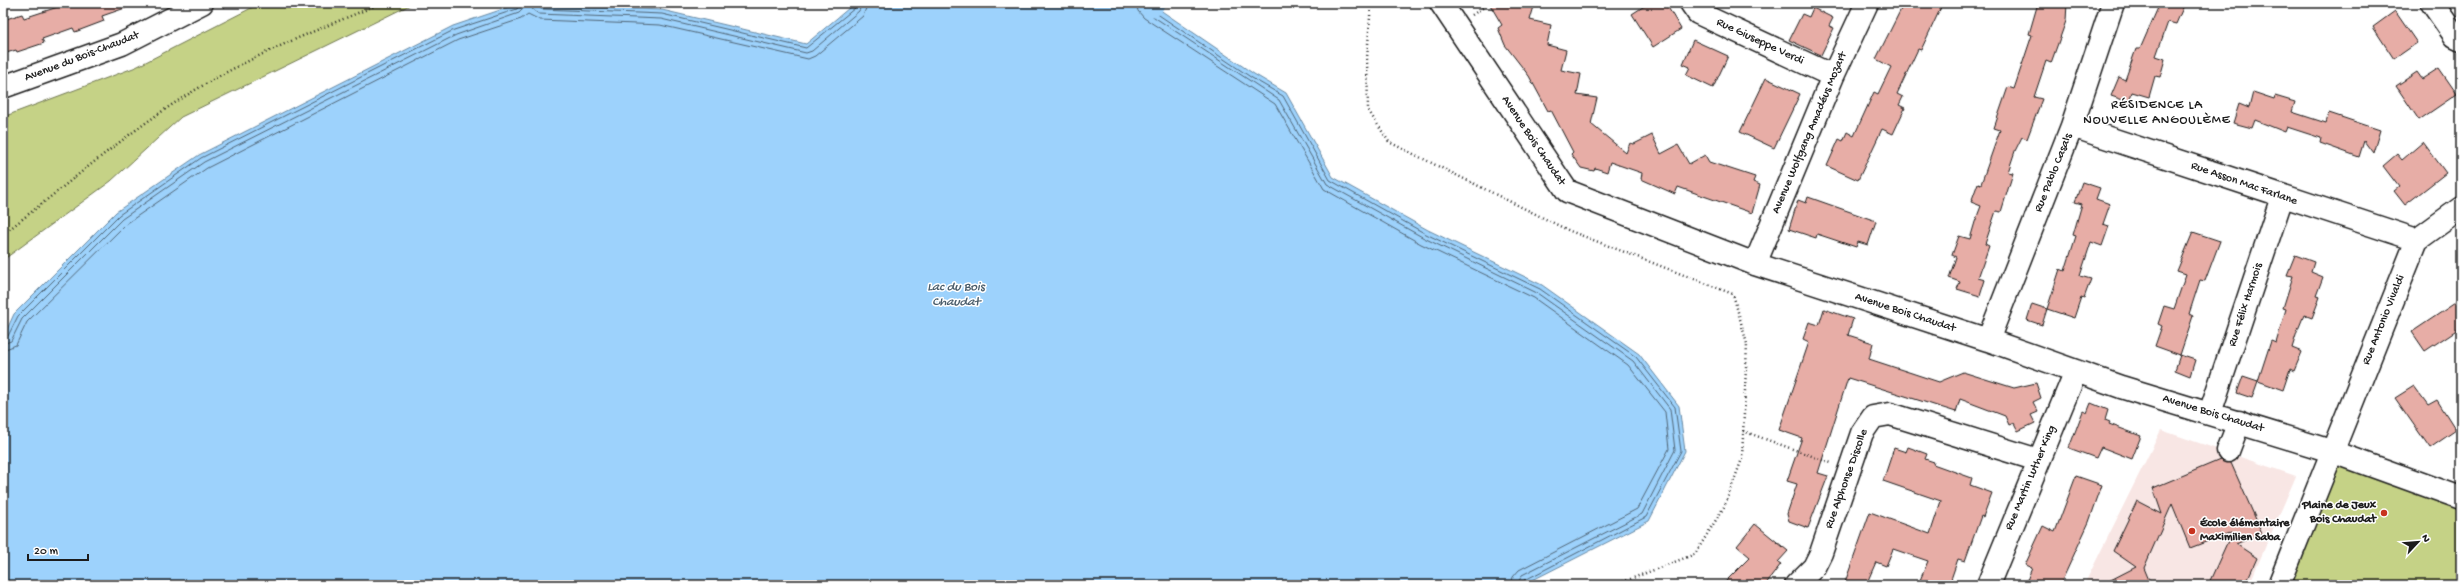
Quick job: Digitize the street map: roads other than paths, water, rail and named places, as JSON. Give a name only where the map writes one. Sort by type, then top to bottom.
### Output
[{"type":"street","name":"Avenue du Bois-Chaudat","points":[[3,87],[122,44],[202,3]]},
{"type":"street","name":"Avenue Bois Chaudat","points":[[1441,3],[1567,191],[1754,264],[1988,340],[2076,372],[2456,491]]},
{"type":"street","name":"Rue Giuseppe Verdi","points":[[1691,3],[1698,13],[1833,76]]},
{"type":"street","name":"Avenue Wolfgang Amadéus Mozart","points":[[1754,264],[1833,76],[1867,3]]},
{"type":"street","name":"Rue Pablo Casals","points":[[1988,340],[2072,126],[2114,3]]},
{"type":"street","points":[[2432,3],[2455,36],[2461,39]]},
{"type":"street","name":"Rue Asson Mac Farlane","points":[[2072,126],[2282,197],[2417,240]]},
{"type":"street","name":"Rue Félix Harmois","points":[[2210,413],[2282,197]]},
{"type":"street","points":[[2417,240],[2461,208]]},
{"type":"street","name":"Rue Antonio Vivaldi","points":[[2279,585],[2331,451],[2417,240]]},
{"type":"street","name":"Rue Martin Luther King","points":[[1988,585],[2038,460],[2076,372]]},
{"type":"street","name":"Rue Alphonse Discolle","points":[[1796,585],[1814,567],[1851,470],[1862,433],[1869,420],[1886,414],[2038,460]]},
{"type":"street","points":[[2228,451],[2239,422]]},
{"type":"water","name":"Lac du Bois Chaudat","points":[[855,3],[1150,3],[1254,74],[1286,93],[1333,177],[1428,230],[1542,285],[1639,354],[1679,406],[1685,451],[1649,521],[1523,585],[3,585],[3,338],[14,314],[116,212],[199,155],[453,26],[518,4],[662,10],[806,44]]},
{"type":"place","name":"Plaine de Jeux Bois Chaudat","points":[[2384,513]]},
{"type":"place","name":"École élémentaire Maximilien Saba","points":[[2192,531]]},
{"type":"district","name":"RÉSIDENCE LA NOUVELLE ANGOULÈME","points":[[2157,112]]}]
